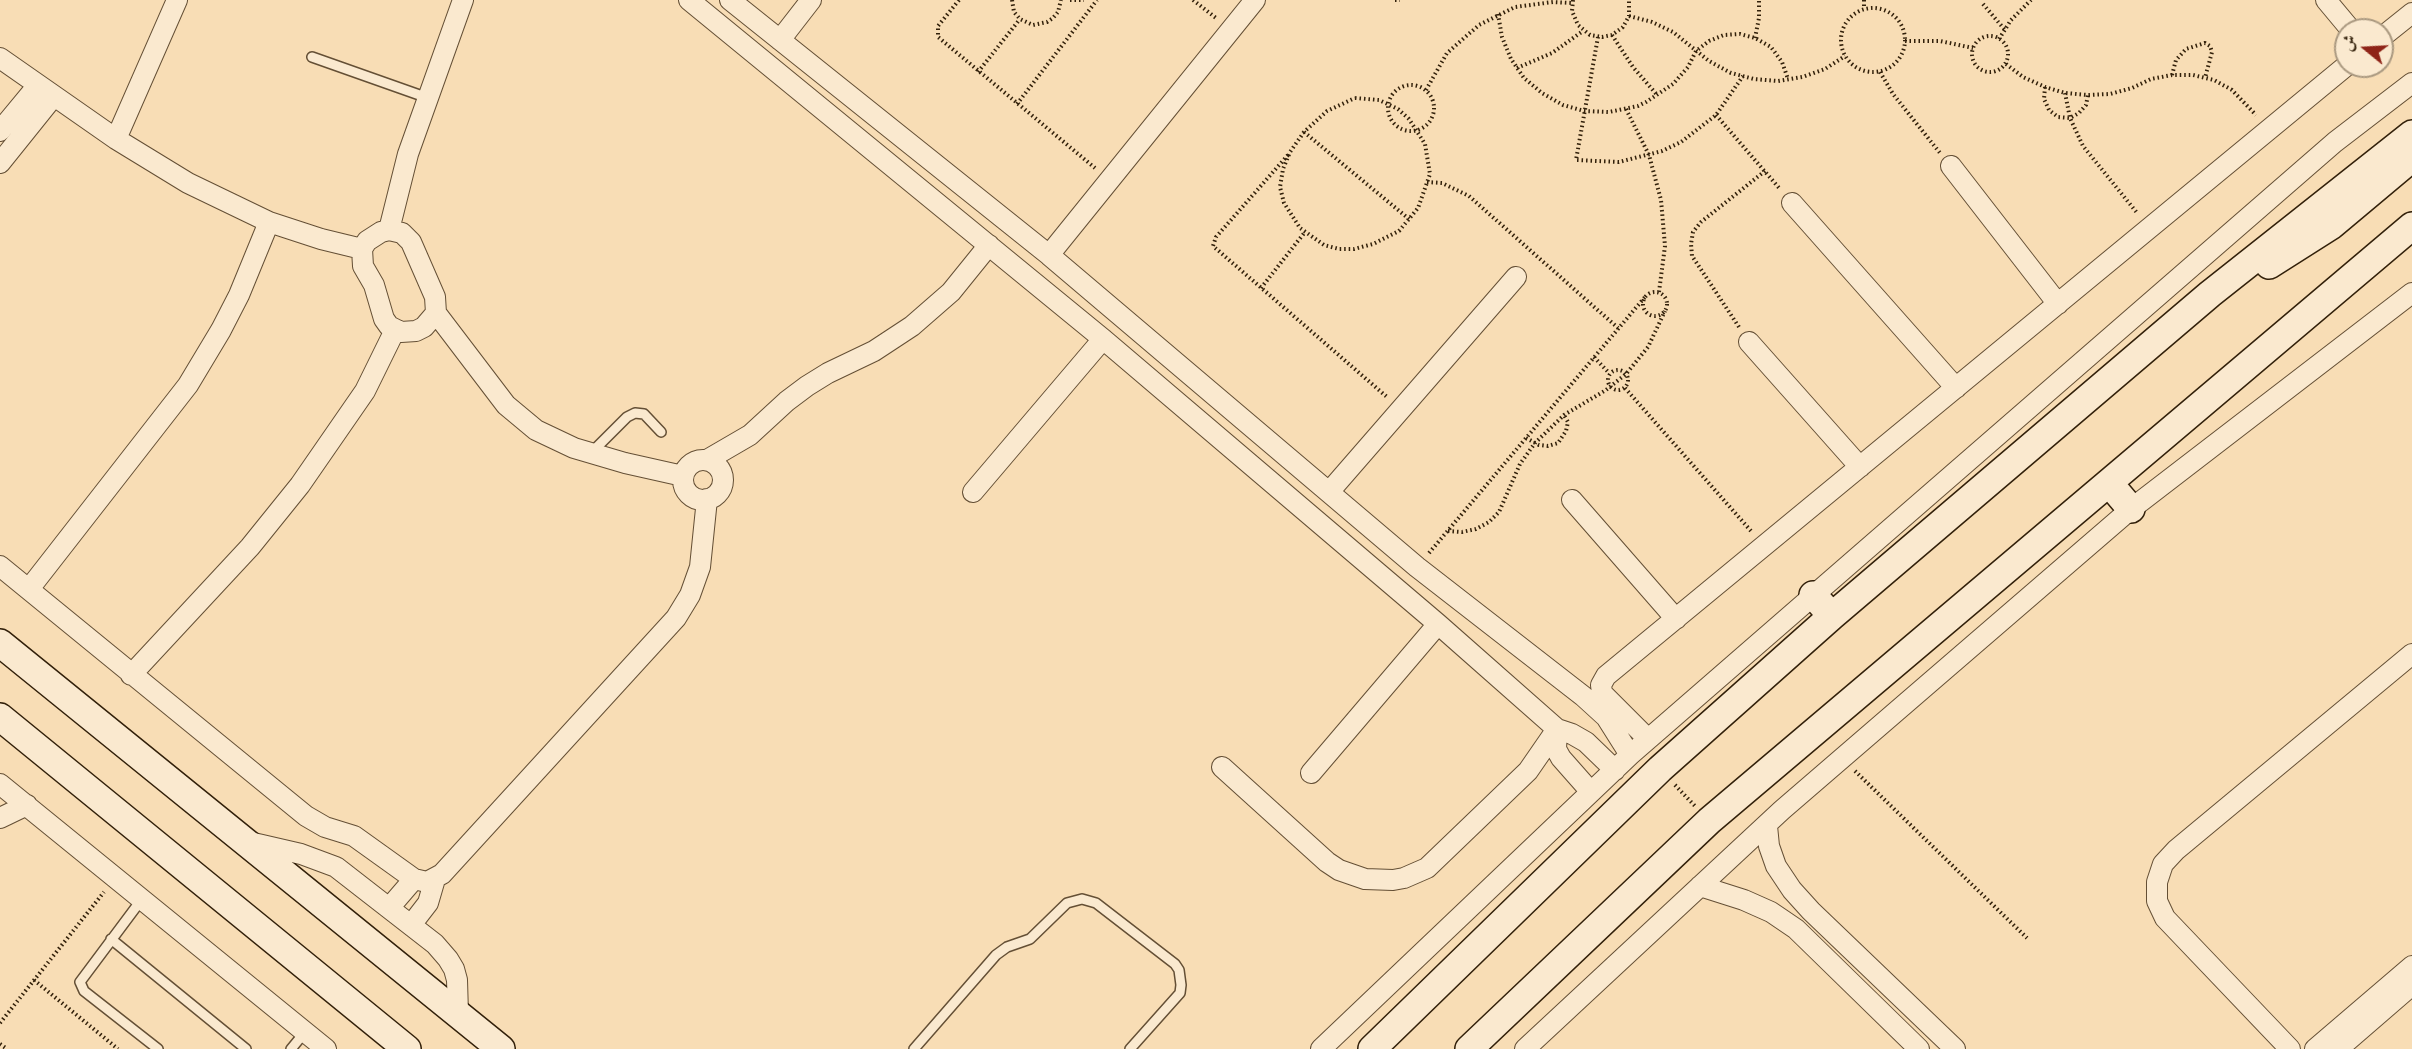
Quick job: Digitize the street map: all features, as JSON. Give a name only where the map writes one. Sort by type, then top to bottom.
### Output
[{"type":"main road","points":[[1372,1049],[1660,769],[1832,616],[2210,294],[2412,134]]},
{"type":"main road","points":[[2210,294],[2273,263],[2303,245],[2350,211],[2412,158]]},
{"type":"main road","points":[[1469,1049],[1709,821],[2412,226]]},
{"type":"main road","points":[[2109,483],[2131,509]]},
{"type":"main road","points":[[1813,595],[1832,616]]},
{"type":"main road","points":[[0,643],[501,1049]]},
{"type":"main road","points":[[0,717],[407,1049]]},
{"type":"street","points":[[116,139],[177,0]]},
{"type":"street","points":[[389,230],[408,154],[464,0]]},
{"type":"street","points":[[689,0],[1102,339],[1438,624],[1557,729],[1579,738],[1615,770]]},
{"type":"street","points":[[730,0],[1049,255],[1417,567],[1595,707],[1610,724],[1630,755]]},
{"type":"street","points":[[780,40],[812,0]]},
{"type":"street","points":[[1049,255],[1255,0]]},
{"type":"street","points":[[2326,0],[2341,18]]},
{"type":"street","points":[[2394,27],[2412,13]]},
{"type":"street","points":[[0,58],[116,139],[188,183],[268,222],[362,249]]},
{"type":"street","points":[[1648,739],[1602,693],[1601,685],[1606,676],[2334,76]]},
{"type":"street","points":[[1321,1049],[1648,739],[2335,142],[2412,82]]},
{"type":"street","points":[[0,131],[45,91]]},
{"type":"street","points":[[0,163],[45,91]]},
{"type":"street","points":[[1951,166],[2058,304]]},
{"type":"street","points":[[1792,203],[1956,388]]},
{"type":"street","points":[[29,589],[188,385],[239,295],[268,222]]},
{"type":"street","points":[[436,313],[424,327],[408,332],[395,330],[384,319],[379,296],[363,266],[362,249],[373,235],[389,230],[402,234],[411,242],[435,297],[436,313],[506,405],[520,418],[557,441],[591,453],[684,476]]},
{"type":"street","points":[[750,435],[714,496],[699,500],[686,491],[684,476],[692,464],[707,460],[750,435],[807,386],[874,351],[912,327],[951,292],[989,246]]},
{"type":"street","points":[[1329,492],[1516,277]]},
{"type":"street","points":[[1525,1049],[1841,758],[2131,509],[2412,293]]},
{"type":"street","points":[[131,675],[250,547],[300,485],[364,391],[395,330]]},
{"type":"street","points":[[973,492],[1102,339]]},
{"type":"street","points":[[1749,342],[1860,467]]},
{"type":"street","points":[[707,460],[719,469],[723,476],[722,484]]},
{"type":"street","points":[[411,926],[428,903],[435,879],[676,618],[690,595],[700,567],[707,499]]},
{"type":"street","points":[[1572,500],[1676,619]]},
{"type":"street","points":[[0,566],[306,816],[325,827],[360,839],[414,879],[427,882],[435,879]]},
{"type":"street","points":[[1311,773],[1438,624]]},
{"type":"street","points":[[2290,1049],[2165,918],[2157,901],[2157,882],[2163,864],[2176,850],[2412,654]]},
{"type":"street","points":[[1222,767],[1327,862],[1339,870],[1365,879],[1393,880],[1404,878],[1426,868],[1528,771],[1557,729]]},
{"type":"street","points":[[1557,729],[1556,749],[1561,758],[1591,792]]},
{"type":"street","points":[[0,784],[326,1049]]},
{"type":"street","points":[[0,818],[27,805]]},
{"type":"street","points":[[1767,826],[1769,846],[1776,866],[1792,890],[1955,1049]]},
{"type":"street","points":[[245,841],[301,854],[336,867],[389,908],[442,951],[451,964],[457,980],[458,1013]]},
{"type":"street","points":[[389,908],[414,879]]},
{"type":"street","points":[[1700,886],[1762,908],[1796,929],[1919,1049]]},
{"type":"street","points":[[2315,1049],[2412,966]]},
{"type":"street","points":[[2338,1049],[2412,985]]},
{"type":"lane","points":[[312,57],[428,98]]},
{"type":"lane","points":[[591,453],[627,417],[635,413],[644,414],[661,432]]},
{"type":"lane","points":[[142,899],[81,979],[81,986],[158,1049]]},
{"type":"lane","points":[[914,1049],[996,955],[1007,947],[1030,939],[1067,903],[1082,899],[1096,903],[1175,964],[1179,970],[1180,993],[1130,1049]]},
{"type":"lane","points":[[111,939],[246,1049]]},
{"type":"lane","points":[[291,1049],[305,1032]]},
{"type":"path","points":[[958,0],[938,26],[937,33],[941,40],[1110,180]]},
{"type":"path","points":[[1011,0],[1014,12],[1020,19],[1033,25],[1047,22],[1058,12],[1061,0]]},
{"type":"path","points":[[1070,0],[1084,0]]},
{"type":"path","points":[[1017,104],[1098,0]]},
{"type":"path","points":[[1193,0],[1231,30]]},
{"type":"path","points":[[1395,0],[1400,0]]},
{"type":"path","points":[[1426,90],[1447,53],[1470,31],[1498,14],[1534,3],[1573,1],[1574,18],[1583,31],[1598,37],[1612,35],[1623,27],[1629,16],[1629,0]]},
{"type":"path","points":[[1755,38],[1759,18],[1759,0]]},
{"type":"path","points":[[1863,0],[1864,9]]},
{"type":"path","points":[[2000,39],[2011,20],[2031,0]]},
{"type":"path","points":[[1983,4],[2005,30]]},
{"type":"path","points":[[1872,8],[1889,12],[1901,24],[1905,41],[1900,57],[1888,69],[1880,72],[1864,71],[1850,63],[1845,56],[1842,49],[1842,32],[1850,18],[1864,9],[1872,8]]},
{"type":"path","points":[[1498,14],[1502,37],[1524,78],[1542,93],[1563,105],[1584,111],[1609,112],[1626,109],[1658,96],[1688,67],[1696,51],[1709,41],[1724,35],[1740,34],[1755,38],[1771,47],[1782,62],[1788,79]]},
{"type":"path","points":[[1629,16],[1652,22],[1673,33],[1731,73],[1754,79],[1802,77],[1825,69],[1845,56]]},
{"type":"path","points":[[978,72],[1020,19]]},
{"type":"path","points":[[1517,68],[1552,53],[1583,31]]},
{"type":"path","points":[[1612,35],[1633,67],[1658,96]]},
{"type":"path","points":[[1987,36],[2000,39],[2007,47],[2006,64],[1995,72],[1982,71],[1974,61],[1973,48],[1976,43],[1987,36]]},
{"type":"path","points":[[1598,37],[1576,160],[1619,162],[1649,155],[1681,142],[1716,115],[1743,76]]},
{"type":"path","points":[[1905,41],[1940,41],[1973,48]]},
{"type":"path","points":[[2172,75],[2176,60],[2186,49],[2205,43],[2210,46],[2212,52],[2205,78]]},
{"type":"path","points":[[2006,64],[2023,77],[2045,87],[2065,93],[2088,95],[2110,94],[2132,88],[2151,79],[2172,75],[2193,75],[2205,78],[2232,90],[2248,105],[2268,130]]},
{"type":"path","points":[[1880,72],[1893,94],[1951,166]]},
{"type":"path","points":[[1403,85],[1420,86],[1426,90],[1432,96],[1434,112],[1431,120],[1418,130],[1410,131],[1395,125],[1390,119],[1388,104],[1391,95],[1403,85]]},
{"type":"path","points":[[2045,87],[2044,99],[2049,110],[2058,117],[2070,118],[2079,113],[2086,105],[2088,95]]},
{"type":"path","points":[[2065,93],[2070,118],[2088,152],[2149,228]]},
{"type":"path","points":[[1290,152],[1283,169],[1280,187],[1290,216],[1305,232],[1324,245],[1354,249],[1387,239],[1399,231],[1418,208],[1430,174],[1429,159],[1418,130],[1409,119],[1388,104],[1378,100],[1355,98],[1327,111],[1304,132],[1290,152],[1213,241],[1216,250],[1401,409]]},
{"type":"path","points":[[1626,109],[1649,155],[1659,189],[1664,223],[1663,269],[1659,292]]},
{"type":"path","points":[[1716,115],[1792,203]]},
{"type":"path","points":[[1304,132],[1410,219]]},
{"type":"path","points":[[1749,342],[1692,256],[1690,244],[1693,232],[1701,222],[1765,171]]},
{"type":"path","points":[[1427,182],[1442,183],[1469,196],[1618,328]]},
{"type":"path","points":[[1261,288],[1305,232]]},
{"type":"path","points":[[1417,567],[1645,297],[1654,291],[1659,292],[1667,300],[1665,310],[1648,347],[1626,374],[1610,387],[1564,415],[1535,443],[1520,464],[1499,512],[1489,522],[1476,529],[1462,532],[1448,531]]},
{"type":"path","points":[[1645,297],[1643,308],[1650,315],[1661,315],[1665,310]]},
{"type":"path","points":[[1594,357],[1609,374],[1610,387],[1617,390],[1625,388]]},
{"type":"path","points":[[1609,374],[1618,369],[1626,374],[1628,381],[1625,388]]},
{"type":"path","points":[[1625,388],[1764,546]]},
{"type":"path","points":[[1526,438],[1548,446],[1558,443],[1566,431],[1568,422],[1564,415]]},
{"type":"path","points":[[1841,758],[2027,938]]},
{"type":"path","points":[[1660,769],[1709,821]]},
{"type":"path","points":[[0,1023],[116,878]]},
{"type":"path","points":[[34,980],[118,1049]]},
{"type":"path","points":[[0,1044],[7,1049]]}]
